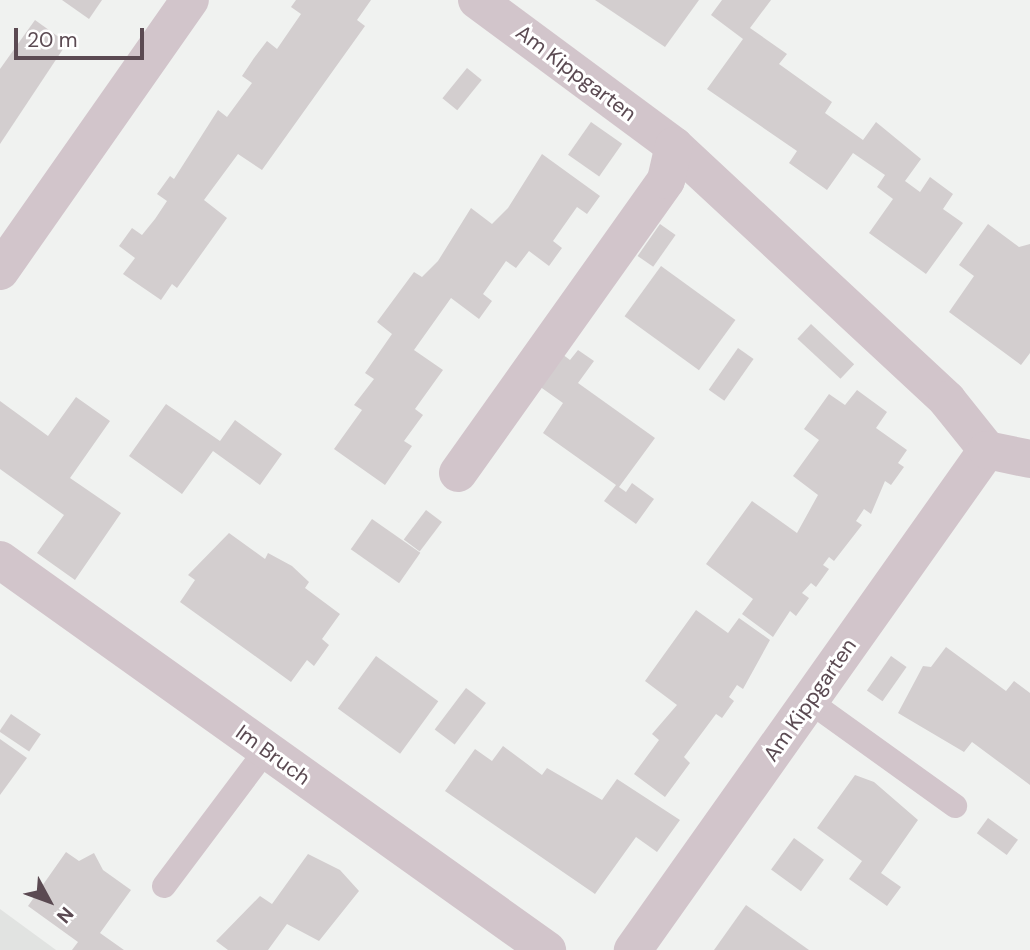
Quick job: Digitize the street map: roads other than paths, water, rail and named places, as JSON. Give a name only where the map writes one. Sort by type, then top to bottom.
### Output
[{"type":"street","points":[[0,271],[190,0]]},
{"type":"street","name":"Am Kippgarten","points":[[477,0],[674,146],[947,400],[987,450],[632,950]]},
{"type":"street","points":[[458,473],[666,180],[674,146]]},
{"type":"street","points":[[987,450],[1030,459]]},
{"type":"street","name":"Im Bruch","points":[[0,560],[547,950]]},
{"type":"lane","points":[[809,701],[955,806]]},
{"type":"lane","points":[[164,886],[266,750]]}]
